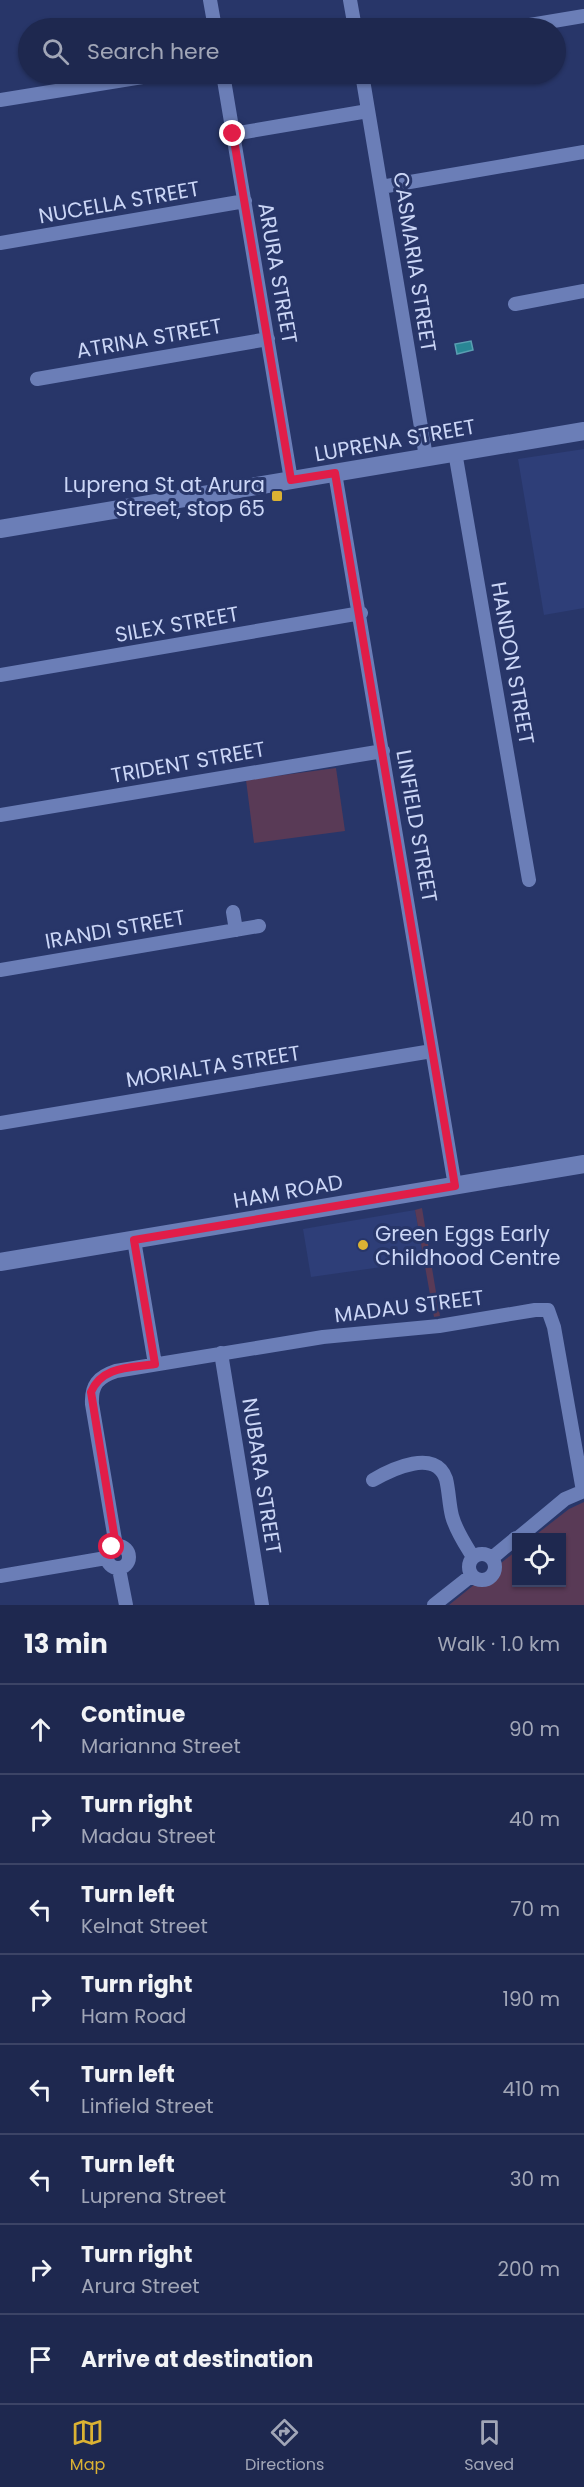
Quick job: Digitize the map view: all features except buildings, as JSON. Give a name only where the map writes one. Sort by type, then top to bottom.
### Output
[{"type":"street","points":[[210,0],[213,18]]},
{"type":"street","points":[[350,0],[353,18]]},
{"type":"street","points":[[566,19],[584,16]]},
{"type":"street","points":[[0,100],[99,84]]},
{"type":"street","name":"ARURA STREET","points":[[225,84],[291,480]]},
{"type":"street","name":"CASMARIA STREET","points":[[364,84],[426,458]]},
{"type":"street","points":[[233,134],[368,111]]},
{"type":"street","points":[[381,187],[584,152]]},
{"type":"street","name":"NUCELLA STREET","points":[[0,243],[245,201]]},
{"type":"street","points":[[515,304],[584,291]]},
{"type":"street","name":"ATRINA STREET","points":[[38,379],[268,339]]},
{"type":"street","name":"LUPRENA STREET","points":[[0,529],[584,431]]},
{"type":"street","name":"HANDON STREET","points":[[455,452],[529,880]]},
{"type":"street","name":"LINFIELD STREET","points":[[335,473],[361,614],[455,1186]]},
{"type":"street","name":"SILEX STREET","points":[[0,675],[361,614]]},
{"type":"street","name":"TRIDENT STREET","points":[[0,815],[383,751]]},
{"type":"street","points":[[232,912],[236,930]]},
{"type":"street","name":"IRANDI STREET","points":[[0,970],[259,926]]},
{"type":"street","name":"MORIALTA STREET","points":[[0,1123],[432,1051]]},
{"type":"street","name":"HAM ROAD","points":[[0,1262],[584,1164]]},
{"type":"street","points":[[134,1240],[155,1364]]},
{"type":"street","name":"MADAU STREET","points":[[116,1546],[91,1392],[96,1380],[103,1375],[155,1364],[323,1337],[439,1326],[535,1310],[548,1310],[554,1327],[584,1491]]},
{"type":"street","name":"NUBARA STREET","points":[[221,1353],[262,1605]]},
{"type":"street","points":[[373,1480],[402,1466],[432,1463],[438,1467],[445,1477],[456,1529],[473,1557]]},
{"type":"street","points":[[523,1533],[565,1499],[584,1491]]},
{"type":"street","points":[[492,1558],[512,1542]]},
{"type":"street","points":[[116,1546],[124,1548],[129,1555],[127,1564],[120,1569],[111,1566],[106,1558],[108,1550],[116,1546]]},
{"type":"street","points":[[483,1554],[492,1558],[496,1568],[491,1577],[481,1580],[471,1575],[469,1566],[473,1557],[483,1554]]},
{"type":"street","points":[[0,1576],[106,1558]]},
{"type":"street","points":[[120,1569],[126,1605]]},
{"type":"street","points":[[434,1605],[471,1575]]},
{"type":"shaded area","points":[[471,341],[473,350],[457,354],[455,344]]},
{"type":"shaded area","points":[[584,449],[584,608],[544,615],[518,459]]},
{"type":"shaded area","points":[[336,768],[345,831],[254,843],[246,780]]},
{"type":"shaded area","points":[[422,1208],[440,1316],[434,1317],[415,1210]]},
{"type":"shaded area","name":"Green Eggs Early Childhood Centre","points":[[415,1210],[424,1261],[311,1277],[303,1229]]},
{"type":"shaded area","points":[[584,1502],[584,1605],[449,1605],[512,1554],[512,1587],[566,1587],[566,1533],[538,1533],[569,1509]]},
{"type":"place","name":"Luprena St at Arura Street, stop 65","points":[[277,496]]},
{"type":"place","name":"Green Eggs Early Childhood Centre","points":[[363,1245]]},
{"type":"route","points":[[112,1547],[116,1546],[91,1392],[96,1380],[103,1375],[155,1364],[134,1240],[455,1186],[361,614],[335,473],[291,480],[233,134]]}]
